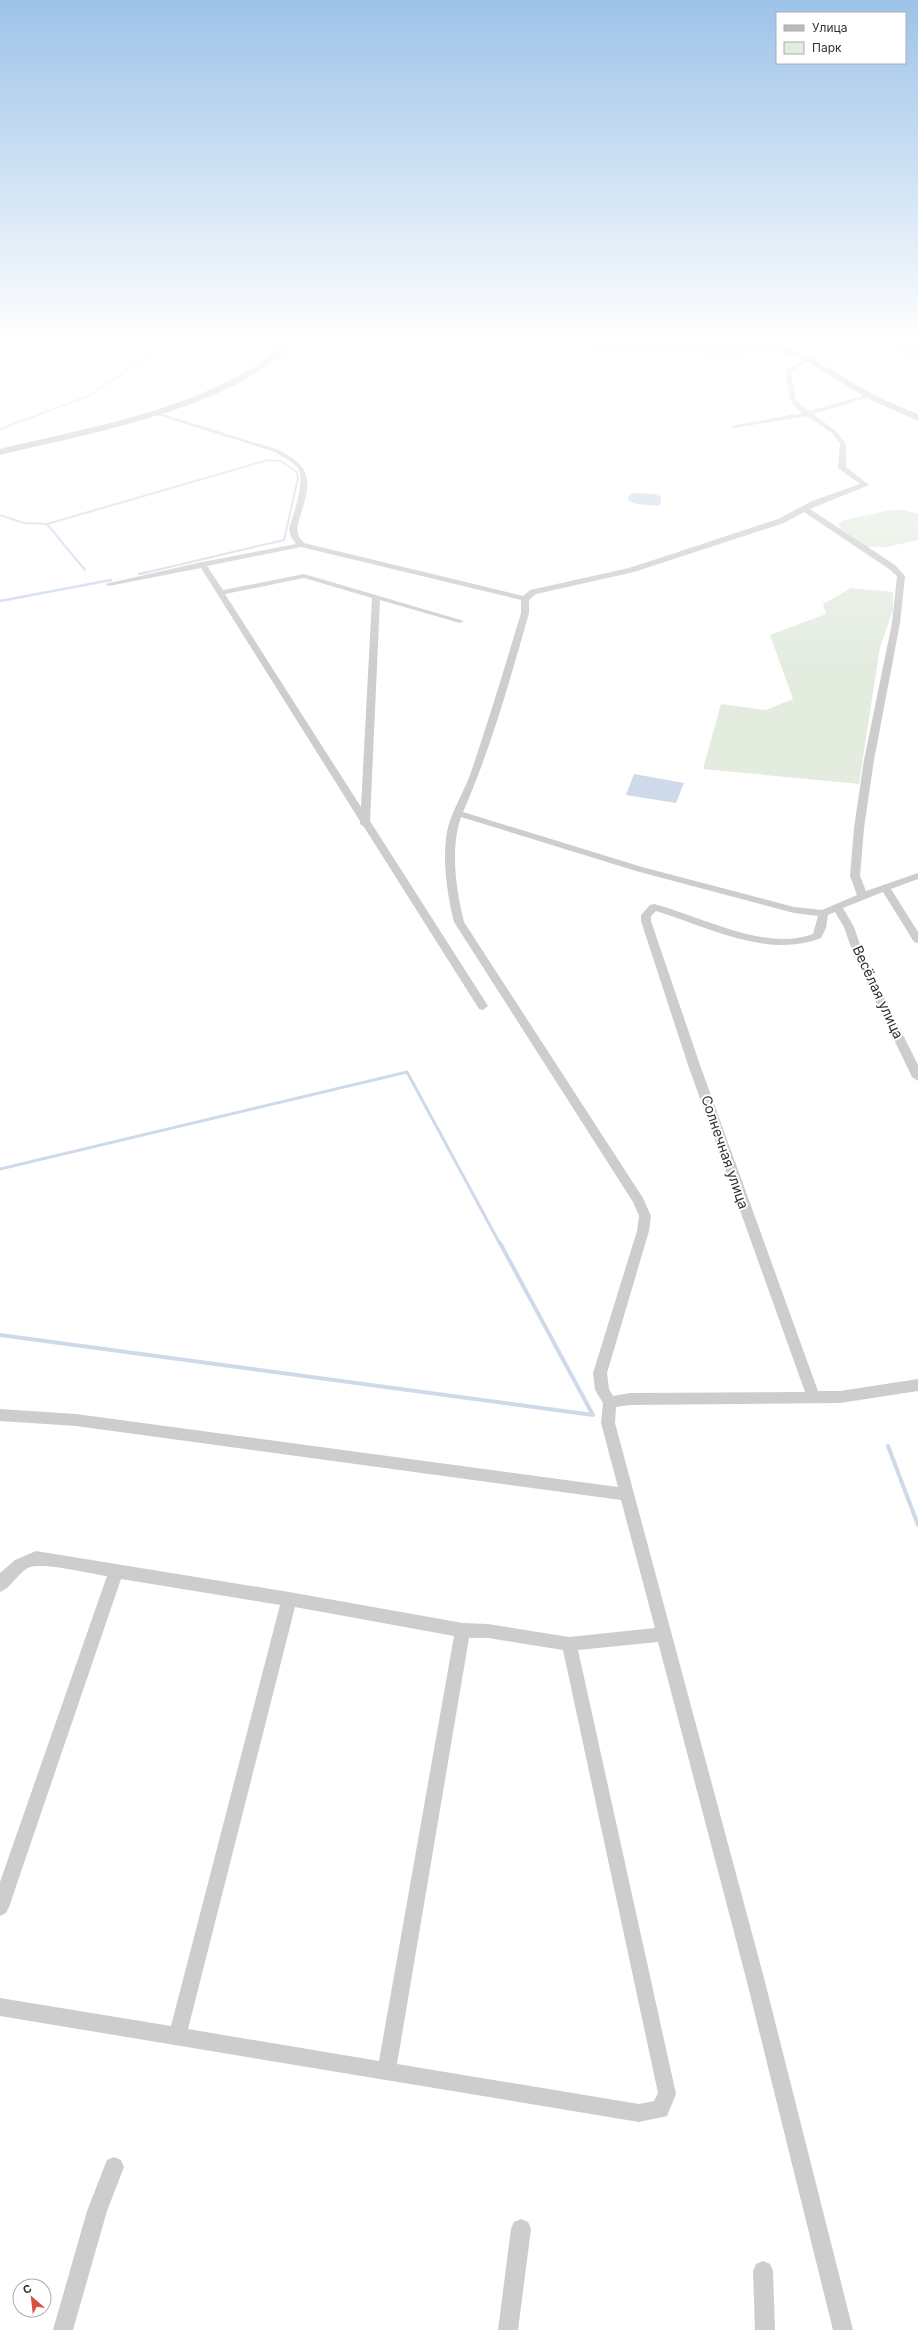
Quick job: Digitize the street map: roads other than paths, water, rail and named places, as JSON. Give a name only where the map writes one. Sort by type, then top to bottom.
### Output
[{"type":"street","points":[[0,452],[13,449]]},
{"type":"street","points":[[270,449],[294,460],[304,471],[305,478],[293,529],[295,537],[301,544]]},
{"type":"street","points":[[843,449],[842,468],[865,485],[805,509],[781,521],[631,570],[533,592],[525,599],[525,613],[488,733],[470,788],[458,813],[451,834],[454,901],[459,922],[635,1195],[645,1216],[643,1231],[600,1373],[602,1390],[610,1402],[608,1423],[754,1978],[843,2330]]},
{"type":"street","points":[[805,509],[892,567],[900,576],[896,623],[888,653],[869,760],[859,828],[855,876],[863,896]]},
{"type":"street","points":[[109,584],[301,544],[525,599]]},
{"type":"street","points":[[202,564],[365,824],[483,1006]]},
{"type":"street","points":[[220,593],[304,576],[460,621]]},
{"type":"street","points":[[365,824],[376,598]]},
{"type":"street","points":[[458,813],[638,869],[794,910],[823,914],[863,896],[918,876]]},
{"type":"street","points":[[885,888],[918,940]]},
{"type":"street","name":"Солнечная улица","points":[[814,1398],[736,1184],[646,921],[646,915],[654,907],[744,937],[785,942],[806,941],[818,936],[823,914]]},
{"type":"street","name":"Весёлая улица","points":[[838,908],[849,927],[859,956],[918,1077]]},
{"type":"street","points":[[610,1402],[630,1399],[840,1397],[918,1385]]},
{"type":"street","points":[[0,1415],[76,1420],[626,1494]]},
{"type":"street","points":[[0,1585],[8,1574],[23,1561],[36,1558],[289,1599],[463,1630],[488,1631],[569,1644],[663,1634]]},
{"type":"street","points":[[0,1906],[116,1570]]},
{"type":"street","points":[[177,2037],[289,1599]]},
{"type":"street","points":[[386,2072],[463,1630]]},
{"type":"street","points":[[0,2007],[639,2113],[660,2109],[667,2094],[569,1644]]},
{"type":"street","points":[[63,2330],[97,2211],[114,2167]]},
{"type":"street","points":[[508,2330],[521,2229]]},
{"type":"street","points":[[763,2271],[766,2330]]},
{"type":"water","points":[[632,493],[655,494],[661,497],[661,503],[658,506],[637,504],[629,501],[628,497]]},
{"type":"water","points":[[634,774],[684,783],[676,803],[626,795]]},
{"type":"waterway","points":[[47,524],[268,460],[281,461],[297,472],[298,478],[284,540],[144,573]]},
{"type":"waterway","points":[[0,515],[24,523],[47,524]]},
{"type":"waterway","points":[[47,524],[85,570]]},
{"type":"waterway","points":[[139,574],[148,572]]},
{"type":"waterway","points":[[0,601],[111,580]]},
{"type":"waterway","points":[[0,1169],[407,1072],[500,1244]]},
{"type":"waterway","points":[[0,1335],[593,1415],[500,1243]]},
{"type":"waterway","points":[[888,1446],[918,1525]]}]
